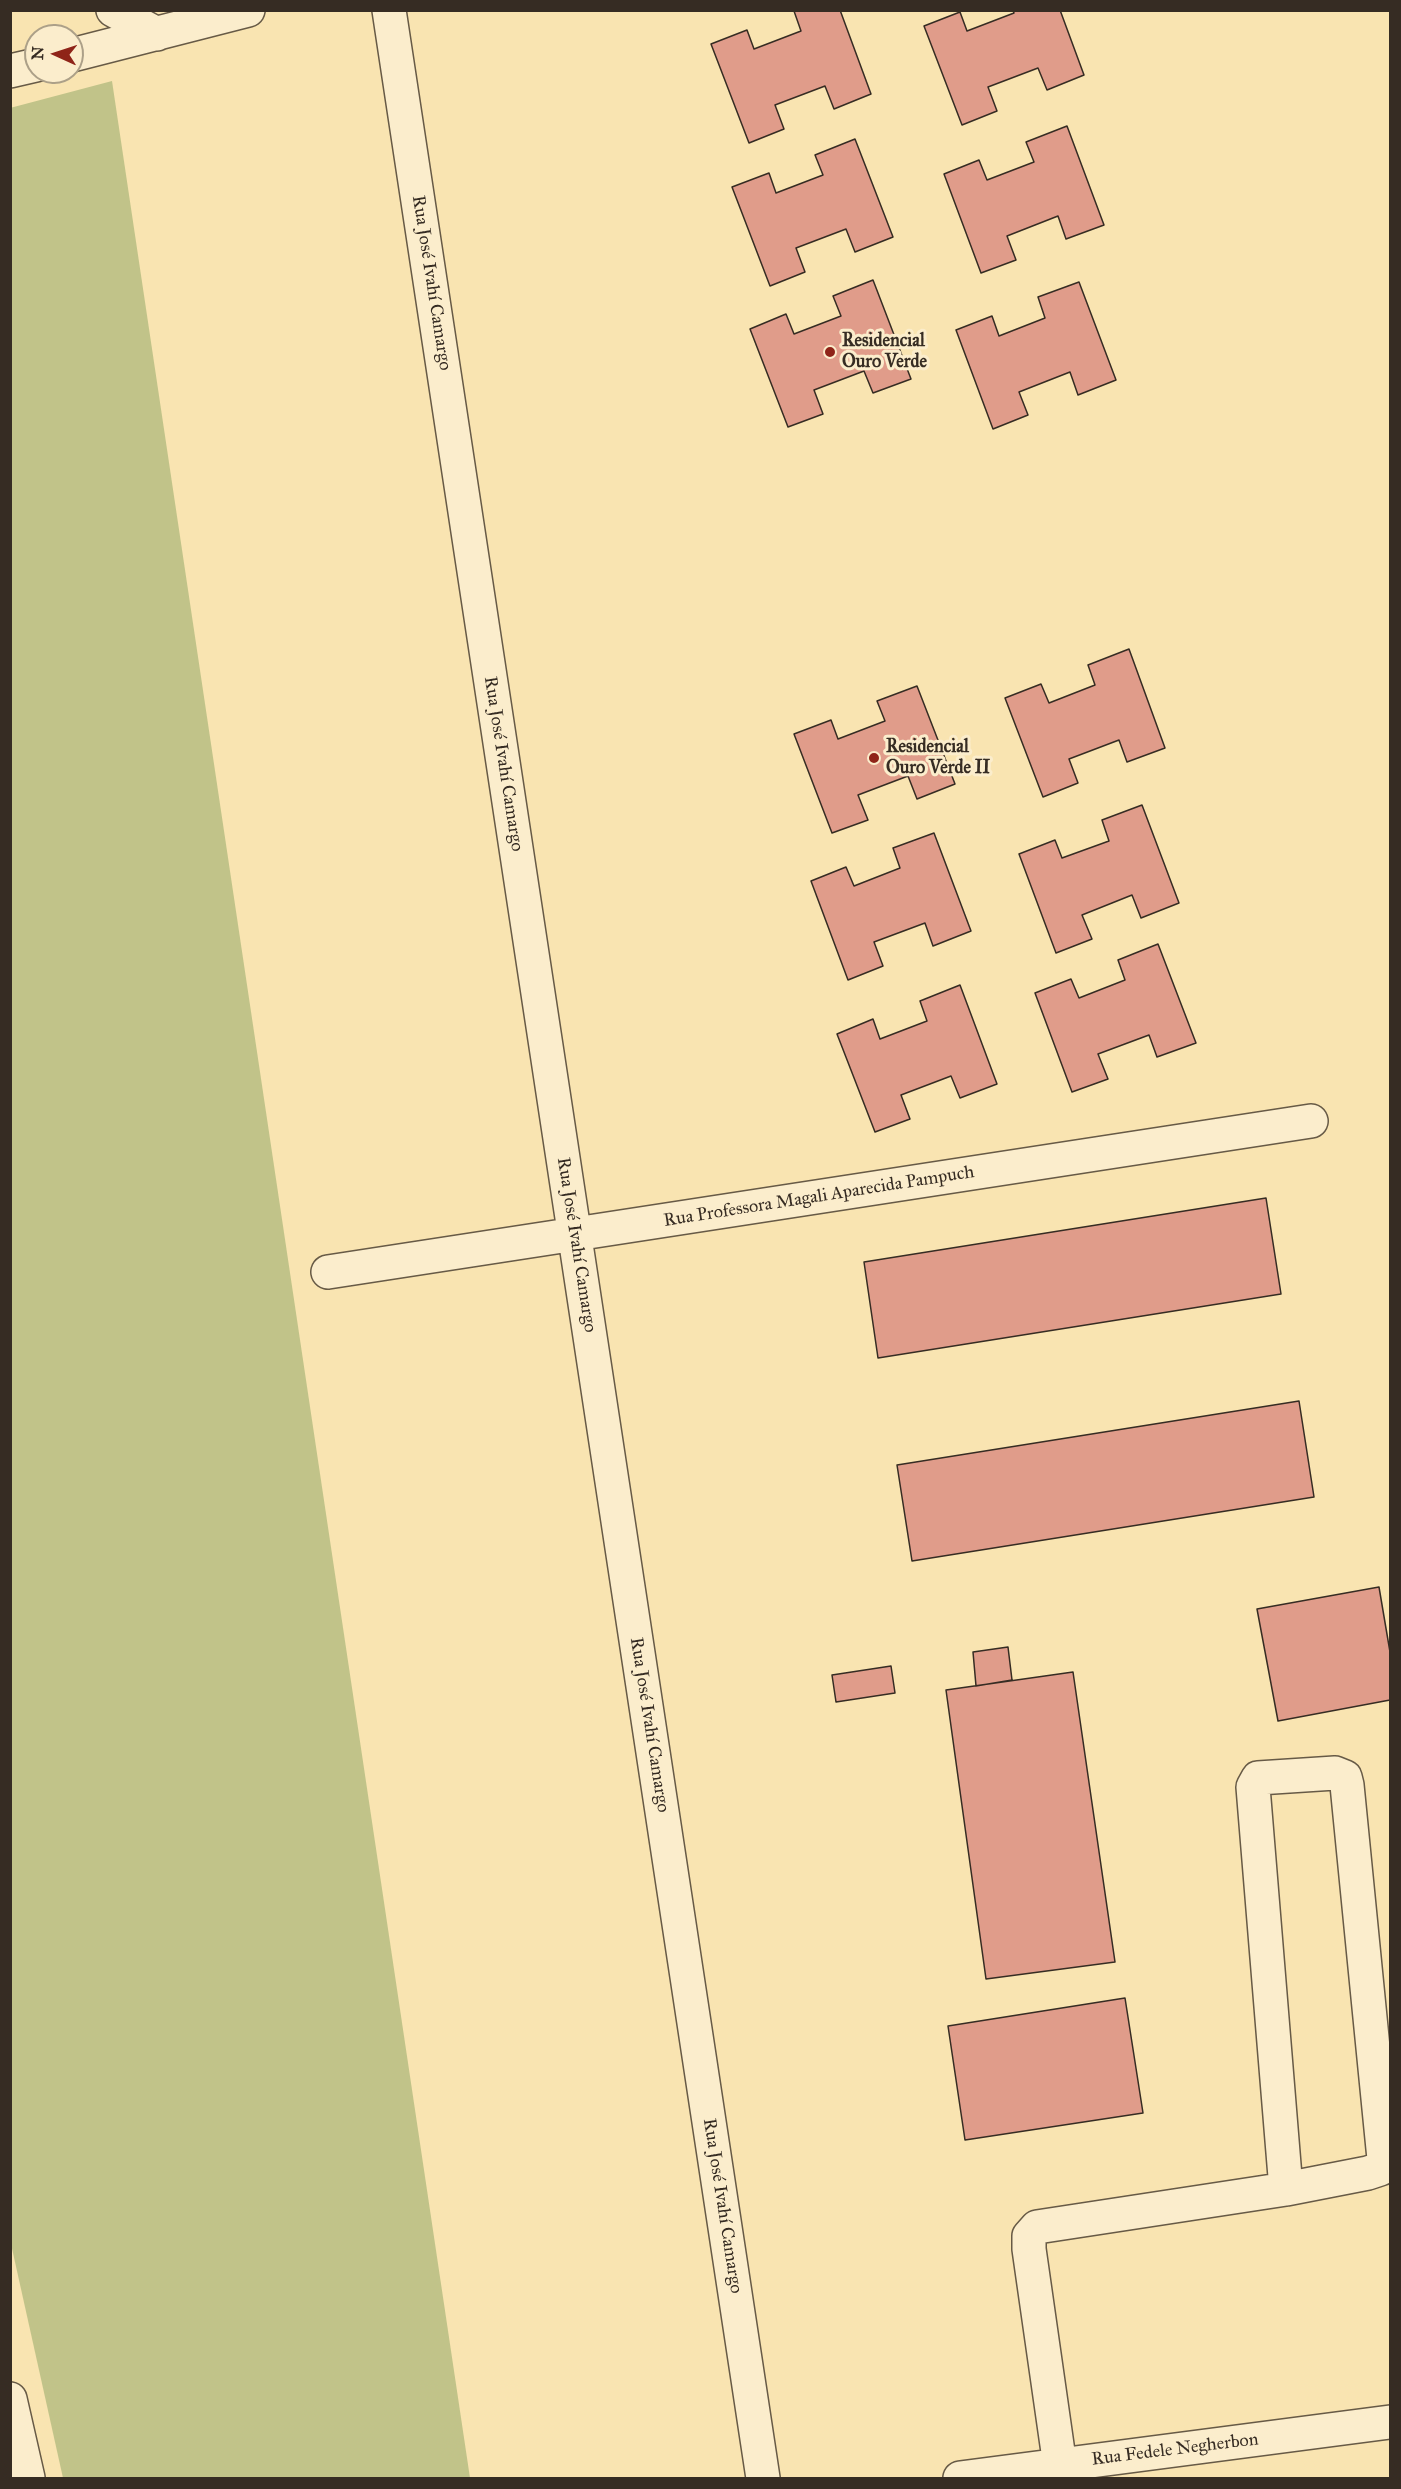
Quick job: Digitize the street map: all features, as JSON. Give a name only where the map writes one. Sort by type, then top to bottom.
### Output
[{"type":"street","points":[[112,10],[157,34]]},
{"type":"street","points":[[84,52],[248,10]]},
{"type":"street","name":"Rua José Ivahí Camargo","points":[[390,10],[763,2478]]},
{"type":"street","name":"Rua Professora Magali Aparecida Pampuch","points":[[328,1272],[1311,1121]]},
{"type":"street","points":[[1060,2466],[1029,2236],[1037,2227],[1286,2189],[1368,2173],[1380,2169],[1384,2159],[1347,1785],[1345,1777],[1335,1773],[1258,1778],[1253,1787],[1286,2189]]},
{"type":"street","points":[[10,2399],[28,2478]]},
{"type":"street","name":"Rua Fedele Negherbon","points":[[960,2478],[1390,2422]]},
{"type":"green space","points":[[112,81],[470,2478],[63,2478],[11,2244],[10,108]]},
{"type":"building","points":[[840,10],[871,94],[834,109],[825,86],[775,105],[784,129],[749,143],[711,44],[747,30],[754,49],[801,31],[794,11]]},
{"type":"building","points":[[1013,10],[1060,10],[1084,75],[1047,90],[1038,68],[988,87],[997,111],[962,125],[924,26],[960,12],[967,31],[1014,13]]},
{"type":"building","points":[[1067,126],[1104,225],[1066,239],[1058,216],[1007,236],[1016,260],[981,273],[944,174],[979,160],[987,180],[1034,162],[1026,142]]},
{"type":"building","points":[[855,139],[893,237],[855,252],[846,229],[796,248],[805,272],[770,286],[732,187],[769,173],[776,193],[823,175],[815,155]]},
{"type":"building","name":"Residencial Ouro Verde","points":[[873,280],[911,379],[873,393],[864,371],[814,390],[823,414],[788,427],[750,329],[786,314],[794,334],[841,316],[833,296]]},
{"type":"building","name":"Residencial Ouro Verde","points":[[1079,282],[1116,380],[1078,395],[1070,372],[1019,392],[1028,415],[993,429],[956,330],[992,316],[999,336],[1045,318],[1038,297]]},
{"type":"building","name":"Residencial Ouro Verde II","points":[[1129,649],[1165,748],[1127,762],[1119,740],[1069,759],[1078,783],[1043,797],[1005,698],[1041,684],[1049,703],[1095,685],[1088,665]]},
{"type":"building","name":"Residencial Ouro Verde II","points":[[917,686],[955,784],[917,799],[908,776],[858,795],[868,820],[832,833],[794,734],[831,720],[838,739],[885,721],[877,701]]},
{"type":"building","points":[[1142,805],[1179,903],[1141,918],[1132,895],[1082,915],[1092,939],[1056,953],[1019,854],[1055,840],[1062,858],[1109,841],[1102,820]]},
{"type":"building","name":"Residencial Ouro Verde II","points":[[934,833],[971,931],[933,946],[925,923],[874,942],[883,966],[848,980],[811,881],[846,867],[854,886],[900,868],[893,848]]},
{"type":"building","points":[[1158,944],[1196,1043],[1157,1057],[1149,1035],[1098,1054],[1108,1079],[1072,1092],[1035,993],[1071,979],[1079,998],[1125,980],[1118,960]]},
{"type":"building","points":[[960,985],[997,1084],[960,1098],[951,1076],[901,1095],[910,1119],[875,1132],[837,1034],[873,1019],[880,1039],[927,1021],[920,1001]]},
{"type":"building","points":[[1266,1198],[1281,1294],[878,1358],[864,1262]]},
{"type":"building","points":[[1299,1401],[1314,1497],[912,1561],[897,1465]]},
{"type":"building","points":[[1379,1587],[1390,1652],[1390,1700],[1278,1721],[1257,1609]]},
{"type":"building","points":[[1008,1647],[1012,1680],[976,1686],[973,1652]]},
{"type":"building","points":[[891,1666],[895,1693],[836,1702],[832,1675]]},
{"type":"building","points":[[1073,1672],[1115,1962],[986,1979],[946,1690]]},
{"type":"building","points":[[1125,1998],[1143,2113],[965,2140],[948,2026]]},
{"type":"place","name":"Residencial Ouro Verde","points":[[830,352]]},
{"type":"place","name":"Residencial Ouro Verde II","points":[[874,758]]}]
